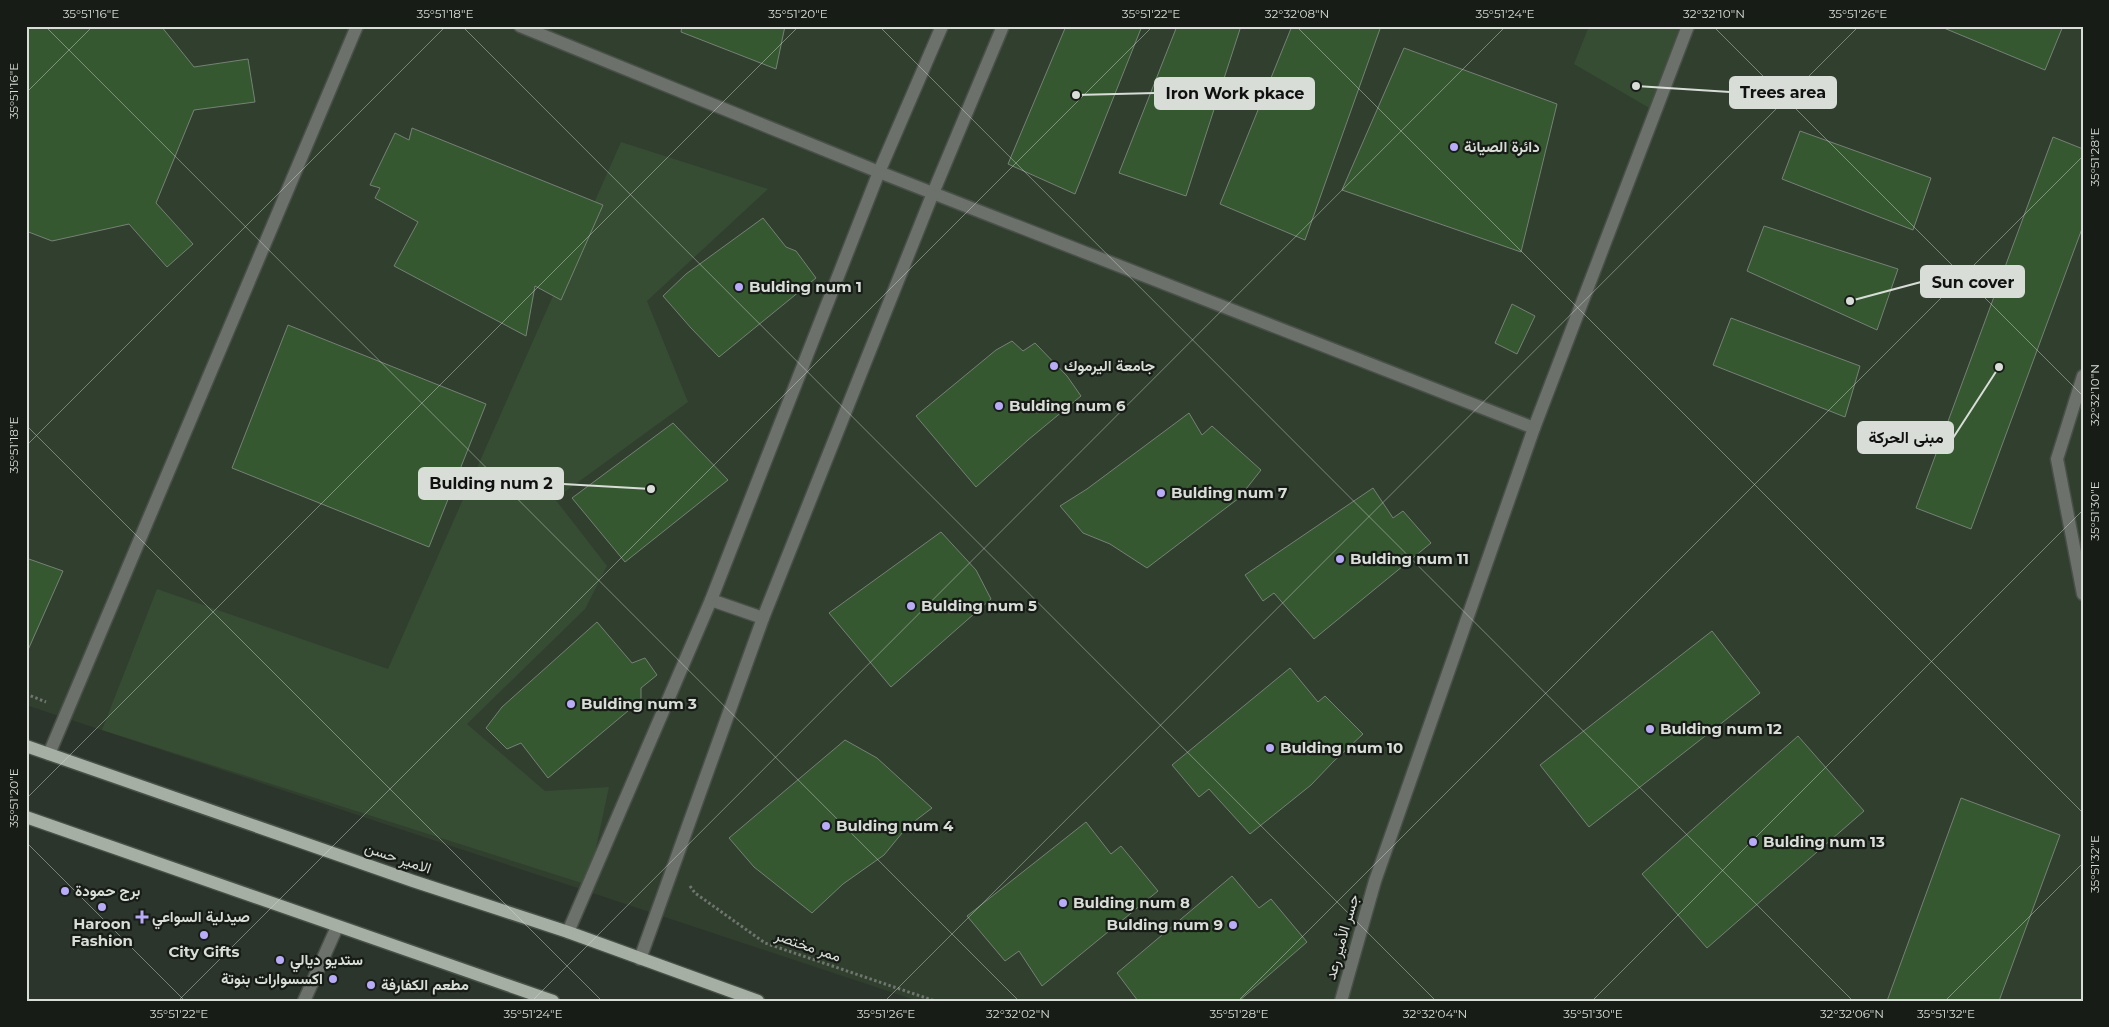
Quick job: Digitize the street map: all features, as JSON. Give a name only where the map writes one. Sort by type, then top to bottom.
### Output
[{"type":"main road","name":"الامير حسن","points":[[26,746],[413,881],[568,932],[758,1001]]},
{"type":"main road","points":[[26,817],[553,1001]]},
{"type":"street","points":[[49,754],[357,26]]},
{"type":"street","points":[[520,26],[879,172],[1534,428]]},
{"type":"street","points":[[568,932],[711,600],[879,172],[942,26]]},
{"type":"street","points":[[640,959],[763,618],[933,193],[1003,26]]},
{"type":"street","name":"جسر الأمير رعد","points":[[1341,1001],[1375,881],[1534,428],[1688,26]]},
{"type":"street","points":[[2083,376],[2057,459],[2083,594]]},
{"type":"street","points":[[711,600],[763,618]]},
{"type":"street","points":[[304,1001],[337,927]]},
{"type":"path","name":"ممر مختصر","points":[[687,882],[695,893],[765,943],[935,1001]]},
{"type":"shaded area","name":"جامعة اليرموك","points":[[26,26],[2083,26],[2083,1001],[918,1001],[26,705]]},
{"type":"shaded area","points":[[1589,26],[1680,26],[1651,109],[1574,64]]},
{"type":"shaded area","points":[[621,142],[768,189],[647,301],[688,402],[555,499],[607,566],[585,609],[467,724],[545,791],[609,787],[588,885],[102,730],[157,589],[388,669]]},
{"type":"building","points":[[26,26],[161,26],[194,67],[248,59],[255,102],[194,110],[156,203],[193,244],[167,267],[129,224],[52,241],[26,231]]},
{"type":"building","points":[[682,26],[785,26],[776,69],[681,32]]},
{"type":"building","points":[[1066,26],[1142,26],[1075,194],[1008,164]]},
{"type":"building","points":[[1177,26],[1241,26],[1186,196],[1119,173]]},
{"type":"building","points":[[1292,26],[1381,26],[1305,240],[1220,204]]},
{"type":"building","points":[[1939,26],[2063,26],[2045,70]]},
{"type":"building","name":"دائرة الصيانة","points":[[1404,48],[1557,104],[1521,252],[1342,190]]},
{"type":"building","points":[[412,128],[603,205],[561,300],[535,286],[526,336],[394,266],[418,222],[375,198],[380,188],[370,185],[395,133],[409,140]]},
{"type":"building","points":[[1800,131],[1931,178],[1913,230],[1782,179]]},
{"type":"building","points":[[2053,137],[2083,149],[2083,226],[1971,529],[1916,508]]},
{"type":"building","name":"Bulding num 1","points":[[763,218],[786,247],[796,251],[816,278],[719,357],[663,296],[686,274]]},
{"type":"building","points":[[1764,226],[1898,269],[1877,330],[1747,271]]},
{"type":"building","points":[[1512,304],[1535,316],[1517,354],[1495,343]]},
{"type":"building","points":[[1731,318],[1860,366],[1845,417],[1713,365]]},
{"type":"building","points":[[288,325],[486,404],[429,547],[232,468]]},
{"type":"building","name":"Bulding num 6","points":[[1012,341],[1023,351],[1035,343],[1067,376],[1081,396],[976,487],[916,416],[996,350]]},
{"type":"building","name":"Bulding num 7","points":[[1189,413],[1202,435],[1212,426],[1261,470],[1239,498],[1147,568],[1110,544],[1083,533],[1060,506],[1087,489]]},
{"type":"building","points":[[673,423],[728,480],[625,562],[572,498]]},
{"type":"building","name":"Bulding num 11","points":[[1373,488],[1393,518],[1403,511],[1431,543],[1314,639],[1274,593],[1263,601],[1245,575]]},
{"type":"building","name":"Bulding num 5","points":[[941,532],[976,570],[991,599],[891,687],[829,613]]},
{"type":"building","points":[[26,558],[63,571],[28,650],[26,649]]},
{"type":"building","name":"Bulding num 3","points":[[597,622],[632,663],[645,658],[657,675],[641,688],[641,700],[548,778],[521,743],[507,749],[486,728],[502,707]]},
{"type":"building","name":"Bulding num 12","points":[[1712,631],[1760,693],[1589,827],[1540,765]]},
{"type":"building","name":"Bulding num 10","points":[[1290,668],[1318,702],[1325,696],[1363,734],[1311,785],[1250,834],[1209,789],[1199,797],[1172,765]]},
{"type":"building","name":"Bulding num 13","points":[[1798,736],[1864,811],[1707,948],[1642,874]]},
{"type":"building","name":"Bulding num 4","points":[[845,740],[877,758],[932,808],[907,827],[884,855],[843,884],[812,913],[754,867],[729,838]]},
{"type":"building","points":[[1961,798],[2060,835],[1999,1001],[1887,1001]]},
{"type":"building","name":"Bulding num 8","points":[[1086,822],[1111,854],[1121,846],[1158,891],[1042,986],[1019,951],[1005,961],[967,916]]},
{"type":"building","name":"Bulding num 9","points":[[1232,876],[1259,908],[1271,899],[1307,942],[1239,1001],[1138,1001],[1117,973]]},
{"type":"place","name":"Trees area","points":[[1636,86]]},
{"type":"place","name":"Iron Work pkace","points":[[1076,95]]},
{"type":"place","name":"دائرة الصيانة","points":[[1454,147]]},
{"type":"place","name":"Bulding num 1","points":[[739,287]]},
{"type":"place","name":"Sun cover","points":[[1850,301]]},
{"type":"place","name":"جامعة اليرموك","points":[[1054,366]]},
{"type":"place","name":"مبنى الحركة","points":[[1999,367]]},
{"type":"place","name":"Bulding num 6","points":[[999,406]]},
{"type":"place","name":"Bulding num 2","points":[[651,489]]},
{"type":"place","name":"Bulding num 7","points":[[1161,493]]},
{"type":"place","name":"Bulding num 11","points":[[1340,559]]},
{"type":"place","name":"Bulding num 5","points":[[911,606]]},
{"type":"place","name":"Bulding num 3","points":[[571,704]]},
{"type":"place","name":"Bulding num 12","points":[[1650,729]]},
{"type":"place","name":"Bulding num 10","points":[[1270,748]]},
{"type":"place","name":"Bulding num 4","points":[[826,826]]},
{"type":"place","name":"Bulding num 13","points":[[1753,842]]},
{"type":"place","name":"برج حمودة","points":[[65,891]]},
{"type":"place","name":"Bulding num 8","points":[[1063,903]]},
{"type":"place","name":"Haroon Fashion","points":[[102,907]]},
{"type":"place","name":"صيدلية السواعي","points":[[142,917]]},
{"type":"place","name":"Bulding num 9","points":[[1233,925]]},
{"type":"place","name":"City Gifts","points":[[204,935]]},
{"type":"place","name":"ستديو ديالي","points":[[280,960]]},
{"type":"place","name":"اكسسوارات بنوتة","points":[[333,979]]},
{"type":"place","name":"مطعم الكفارفة","points":[[371,985]]}]
